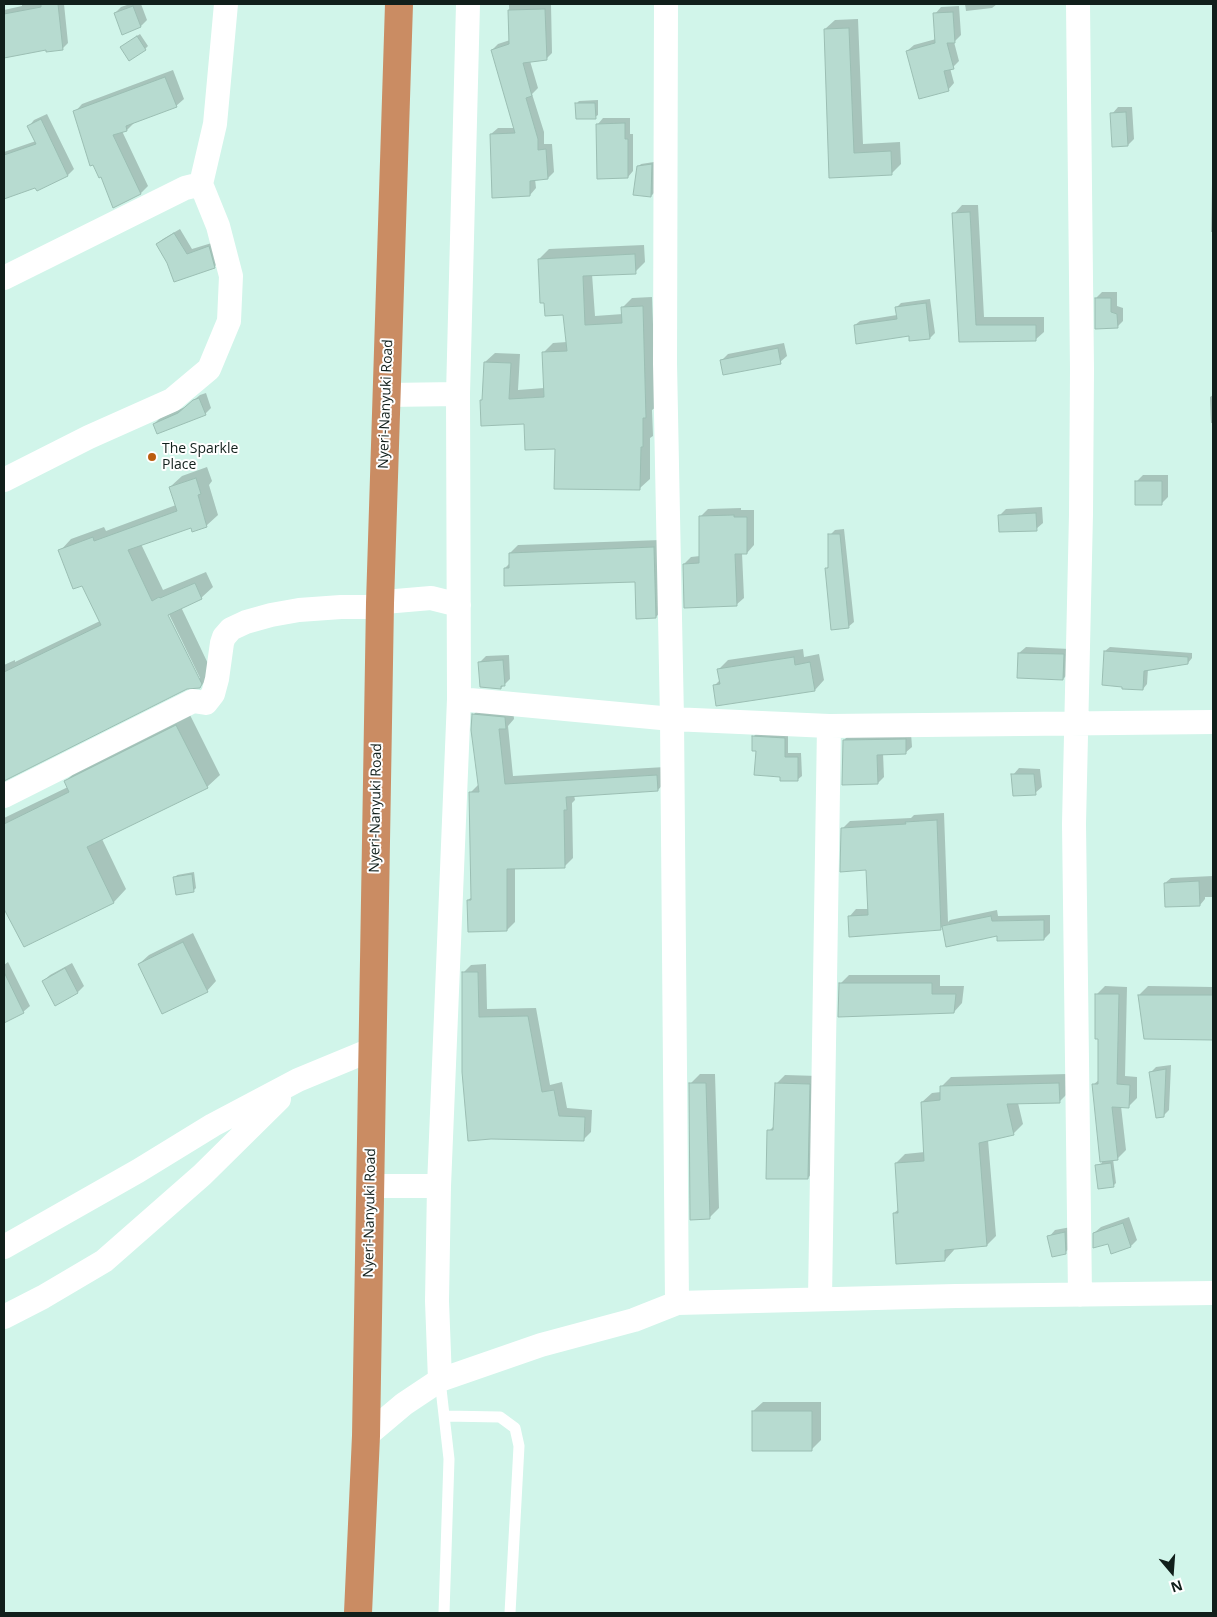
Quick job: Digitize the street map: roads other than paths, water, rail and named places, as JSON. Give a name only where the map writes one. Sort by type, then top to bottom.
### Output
[{"type":"highway","name":"Nyeri-Nanyuki Road","points":[[358,1613],[366,1436],[373,1049],[376,606],[387,395],[399,4]]},
{"type":"street","points":[[4,480],[89,437],[172,400],[209,369],[229,321],[231,276],[218,226],[201,184],[215,124],[226,4]]},
{"type":"street","points":[[440,1380],[436,1301],[459,699],[458,394],[468,4]]},
{"type":"street","points":[[666,4],[665,363],[672,720],[677,1303]]},
{"type":"street","points":[[1078,4],[1082,370],[1081,514],[1074,824],[1080,1295]]},
{"type":"street","points":[[4,278],[185,188],[201,184]]},
{"type":"street","points":[[387,395],[458,394]]},
{"type":"street","points":[[4,796],[192,701],[206,703],[213,694],[218,679],[224,637],[231,629],[246,622],[290,612],[376,606],[431,598],[459,605]]},
{"type":"street","points":[[459,699],[672,720],[829,726],[1213,722]]},
{"type":"street","points":[[820,1299],[829,726]]},
{"type":"street","points":[[4,1247],[130,1176],[213,1126],[298,1080],[373,1049]]},
{"type":"street","points":[[4,1317],[43,1297],[104,1261],[202,1174],[298,1080]]},
{"type":"street","points":[[370,1186],[439,1186]]},
{"type":"street","points":[[366,1436],[404,1404],[440,1380],[541,1345],[634,1320],[677,1303],[956,1296],[1213,1293]]},
{"type":"lane","points":[[440,1380],[449,1458],[444,1613]]},
{"type":"lane","points":[[445,1416],[500,1417],[515,1428],[519,1446],[510,1613]]},
{"type":"place","name":"The Sparkle Place","points":[[152,457]]}]
